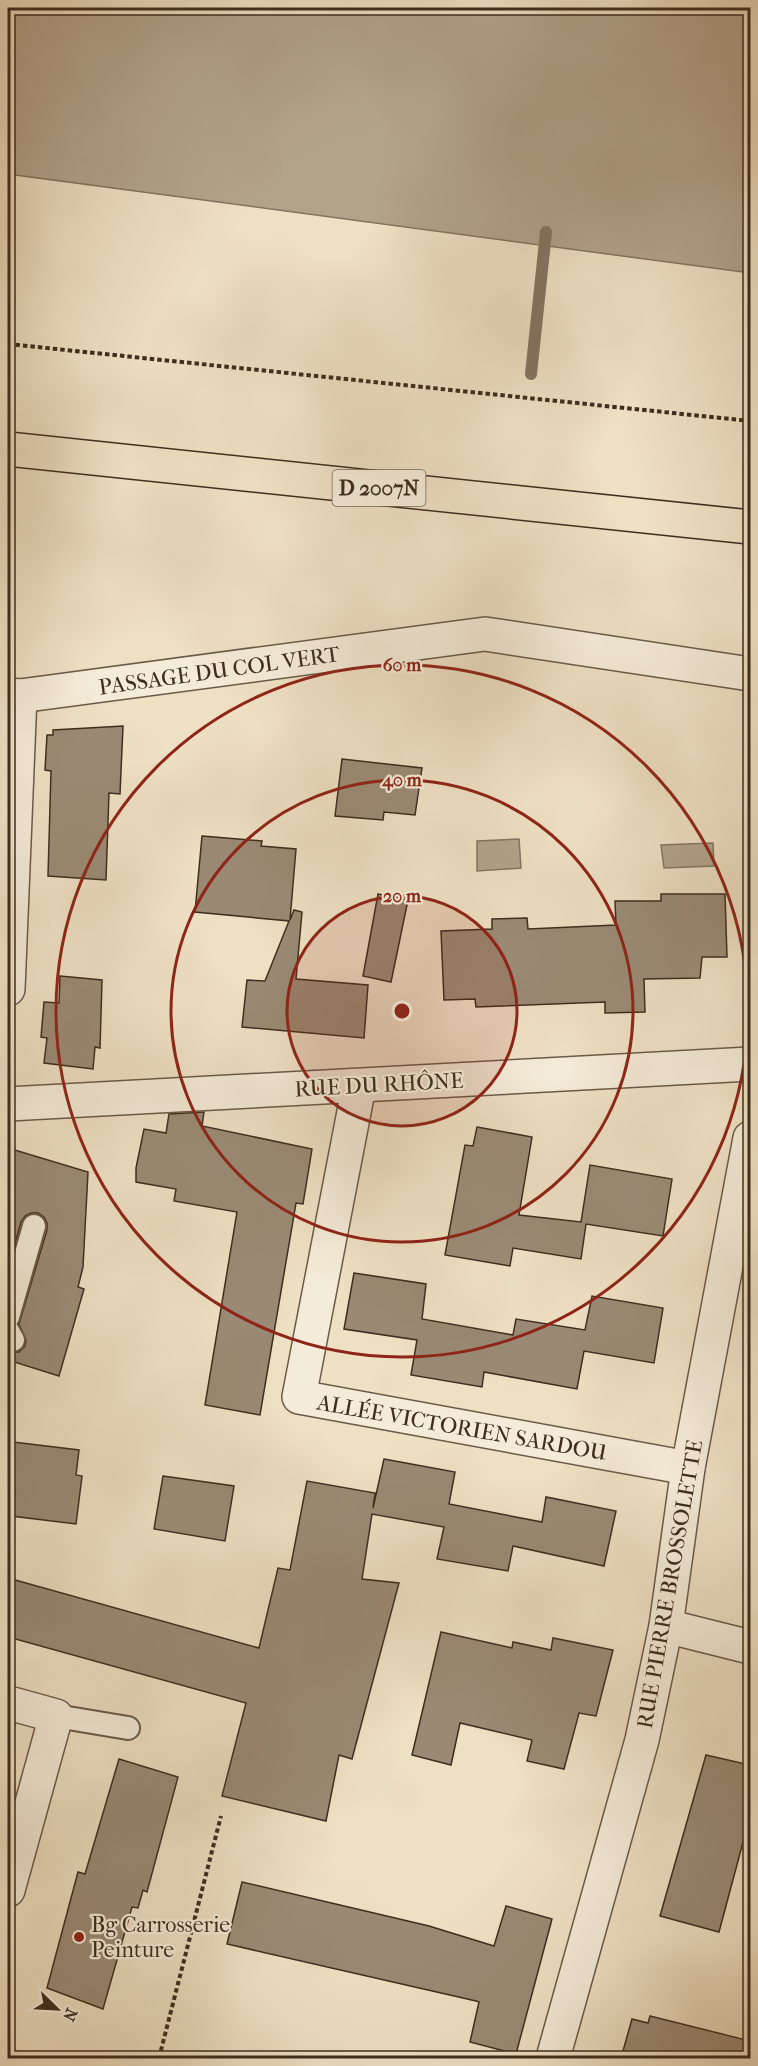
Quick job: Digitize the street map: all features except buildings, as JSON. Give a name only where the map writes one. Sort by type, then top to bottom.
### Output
[{"type":"main road","name":"D 2007N","points":[[8,449],[750,527]]},
{"type":"street","name":"PASSAGE DU COL VERT","points":[[12,698],[485,634],[750,674]]},
{"type":"street","points":[[8,989],[12,698]]},
{"type":"street","name":"RUE DU RHÔNE","points":[[8,1104],[750,1064]]},
{"type":"street","name":"ALLÉE VICTORIEN SARDOU","points":[[359,1086],[299,1397],[688,1468]]},
{"type":"street","name":"RUE PIERRE BROSSOLETTE","points":[[553,2058],[642,1740],[666,1626],[688,1468],[750,1138]]},
{"type":"street","points":[[666,1626],[750,1647]]},
{"type":"street","points":[[8,1704],[56,1716],[10,1874]]},
{"type":"lane","points":[[8,1317],[12,1285],[34,1226]]},
{"type":"lane","points":[[56,1716],[129,1728]]},
{"type":"path","points":[[8,344],[750,421]]},
{"type":"path","points":[[159,2058],[221,1816]]},
{"type":"shaded area","points":[[8,8],[750,8],[750,273],[8,174]]},
{"type":"shaded area","points":[[519,839],[521,868],[477,871],[477,841]]},
{"type":"shaded area","points":[[713,843],[714,866],[664,868],[661,845]]},
{"type":"waterway","points":[[531,374],[546,232]]},
{"type":"place","name":"Bg Carrosserie Peinture","points":[[79,1937]]}]
